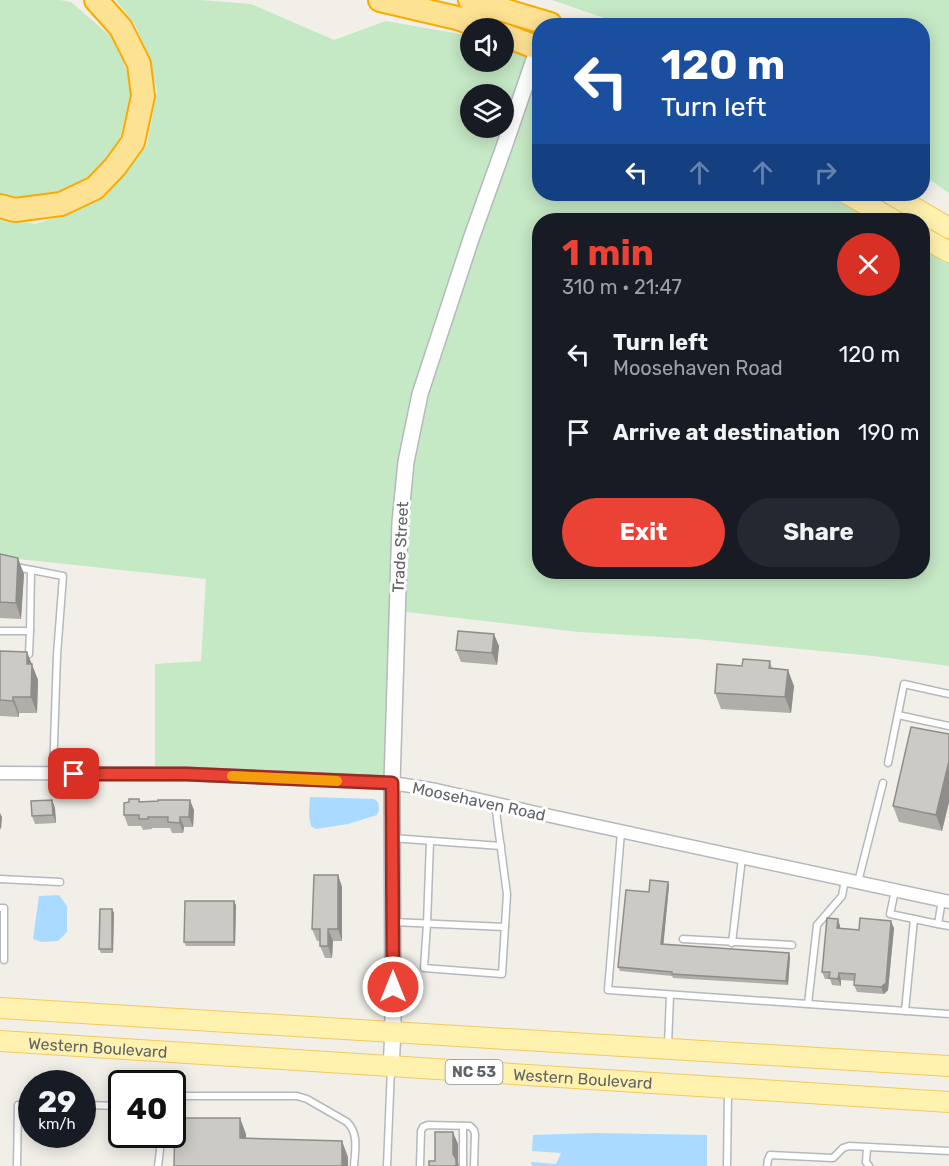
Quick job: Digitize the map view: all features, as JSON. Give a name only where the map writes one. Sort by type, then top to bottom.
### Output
[{"type":"highway","points":[[0,206],[15,210],[61,204],[95,188],[115,167],[133,142],[143,96],[139,64],[121,28],[96,0]]},
{"type":"highway","points":[[380,0],[460,19]]},
{"type":"highway","points":[[470,0],[532,19]]},
{"type":"highway","points":[[514,39],[532,45]]},
{"type":"main road","points":[[491,0],[535,18]]},
{"type":"main road","points":[[860,201],[881,213]]},
{"type":"main road","points":[[903,201],[923,213]]},
{"type":"main road","points":[[930,217],[949,228]]},
{"type":"main road","points":[[930,241],[949,252]]},
{"type":"main road","name":"Western Boulevard","points":[[0,1008],[949,1066]]},
{"type":"main road","name":"Western Boulevard","points":[[0,1041],[949,1102]]},
{"type":"street","name":"Trade Street","points":[[391,1067],[393,1032],[392,783],[400,523],[406,462],[420,394],[471,239],[532,68]]},
{"type":"street","name":"Moosehaven Road","points":[[0,774],[186,774],[392,783],[436,790],[946,901]]},
{"type":"lane","points":[[0,564],[63,576],[57,655],[53,774]]},
{"type":"lane","points":[[29,654],[31,570]]},
{"type":"lane","points":[[0,631],[30,631]]},
{"type":"lane","points":[[888,763],[904,684],[949,694]]},
{"type":"lane","points":[[897,715],[949,726]]},
{"type":"lane","points":[[858,883],[883,783]]},
{"type":"lane","points":[[430,841],[424,968],[502,974],[507,894],[495,803]]},
{"type":"lane","points":[[621,832],[608,990],[949,1014]]},
{"type":"lane","points":[[392,838],[501,846]]},
{"type":"lane","points":[[732,943],[742,858]]},
{"type":"lane","points":[[0,879],[60,882]]},
{"type":"lane","points":[[808,1004],[817,925],[842,896],[845,880]]},
{"type":"lane","points":[[895,891],[890,914],[949,926]]},
{"type":"lane","points":[[938,924],[946,901]]},
{"type":"lane","points":[[0,908],[4,908],[4,960]]},
{"type":"lane","points":[[906,1011],[914,919]]},
{"type":"lane","points":[[393,922],[505,927]]},
{"type":"lane","points":[[683,939],[792,945]]},
{"type":"lane","points":[[668,1049],[670,995]]},
{"type":"lane","points":[[387,1166],[391,1067]]},
{"type":"lane","points":[[727,1166],[728,1088]]},
{"type":"lane","points":[[186,1096],[297,1096],[307,1099],[352,1127],[356,1140],[354,1166]]},
{"type":"lane","points":[[17,1166],[18,1105]]},
{"type":"lane","points":[[420,1166],[421,1131],[428,1125],[470,1126],[474,1130],[474,1166]]},
{"type":"lane","points":[[463,1126],[463,1166]]},
{"type":"lane","points":[[767,1166],[770,1155],[833,1158],[843,1148],[849,1146],[949,1151]]},
{"type":"lane","points":[[158,1166],[160,1148]]},
{"type":"lane","points":[[867,1148],[866,1162],[869,1166]]},
{"type":"green space","points":[[0,0],[71,2],[116,41],[132,86],[119,142],[84,186],[45,197],[6,198],[0,195]]},
{"type":"green space","points":[[116,0],[200,0],[251,4],[334,40],[386,21],[460,34],[460,72],[514,72],[514,44],[532,47],[532,201],[860,201],[881,213],[532,213],[532,579],[930,579],[930,241],[949,252],[949,666],[873,656],[697,639],[579,632],[398,611],[392,783],[155,774],[155,664],[201,661],[206,579],[0,557],[0,217],[35,224],[74,212],[106,196],[147,145],[157,91],[148,54],[134,23]]},
{"type":"green space","points":[[552,0],[949,0],[949,193],[930,180],[930,18],[605,18]]},
{"type":"water","points":[[310,797],[374,799],[378,802],[379,810],[377,815],[348,824],[316,829],[311,826],[309,816]]},
{"type":"water","points":[[59,895],[67,906],[67,932],[58,941],[41,942],[33,939],[39,896]]},
{"type":"water","points":[[596,1133],[707,1135],[707,1166],[532,1166],[531,1162],[556,1164],[561,1153],[532,1151],[533,1135]]},
{"type":"building","points":[[0,554],[18,558],[16,603],[0,602]]},
{"type":"building","points":[[458,631],[494,634],[492,653],[456,650]]},
{"type":"building","points":[[0,651],[27,652],[27,664],[32,664],[31,697],[13,697],[13,701],[0,700]]},
{"type":"building","points":[[743,659],[770,661],[769,668],[788,670],[785,697],[715,693],[717,664],[742,666]]},
{"type":"building","points":[[911,727],[949,734],[949,761],[936,815],[893,806]]},
{"type":"building","points":[[129,799],[139,799],[139,802],[190,800],[189,817],[180,817],[180,823],[168,822],[168,817],[139,819],[139,815],[124,815],[124,803],[129,802]]},
{"type":"building","points":[[52,800],[53,815],[32,816],[31,801]]},
{"type":"building","points":[[314,875],[338,875],[338,929],[328,929],[328,946],[320,946],[320,929],[312,929]]},
{"type":"building","points":[[650,880],[668,882],[661,944],[789,953],[786,981],[672,974],[672,972],[618,967],[626,890],[649,892]]},
{"type":"building","points":[[185,901],[234,901],[234,942],[184,942]]},
{"type":"building","points":[[100,909],[112,909],[112,949],[99,949]]},
{"type":"building","points":[[827,918],[838,919],[837,928],[859,930],[860,918],[891,921],[886,983],[881,987],[854,985],[855,974],[839,973],[838,979],[829,978],[830,972],[822,972]]},
{"type":"building","points":[[186,1118],[240,1118],[240,1138],[342,1141],[342,1166],[174,1166],[174,1148],[186,1148]]},
{"type":"building","points":[[435,1132],[453,1132],[453,1154],[456,1166],[429,1166],[429,1161],[435,1161]]},
{"type":"slow traffic","points":[[232,776],[337,781]]},
{"type":"route","points":[[74,774],[186,774],[392,783],[393,987]]}]
